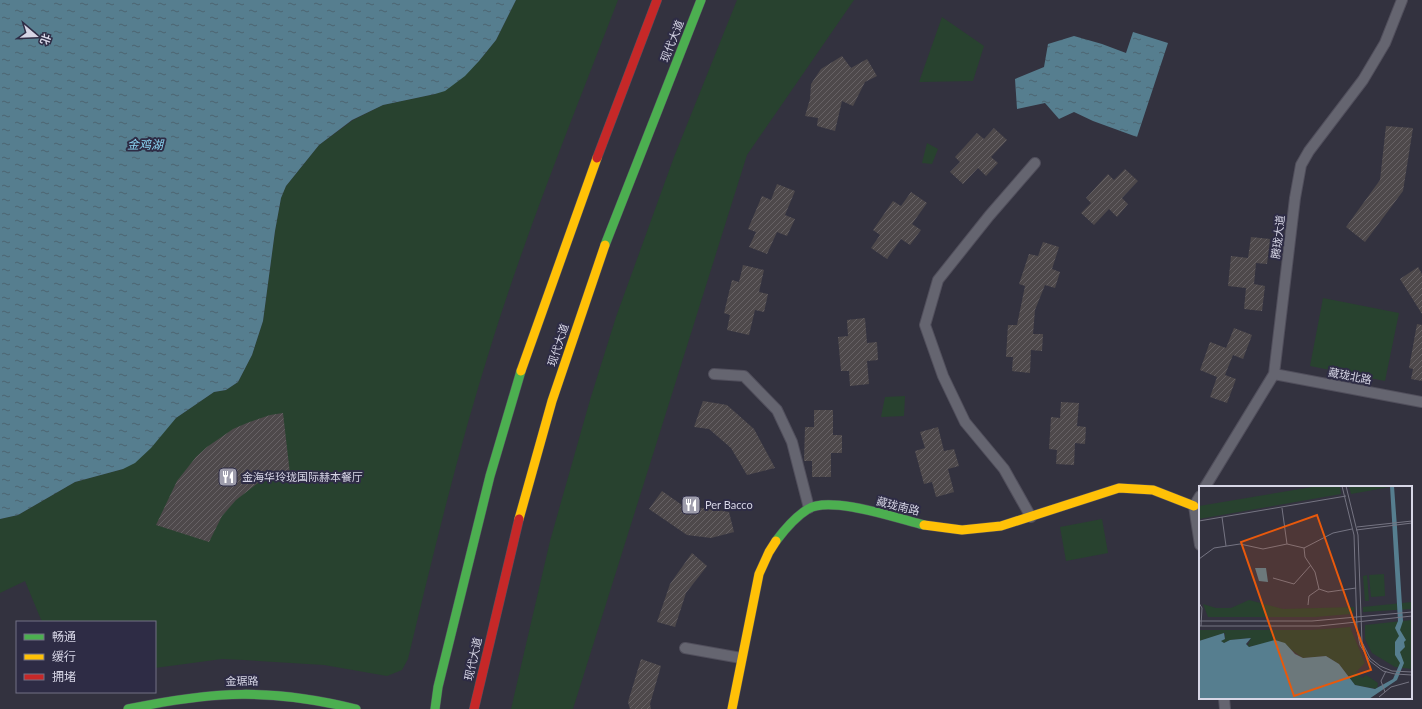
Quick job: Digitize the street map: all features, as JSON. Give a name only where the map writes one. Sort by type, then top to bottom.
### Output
[{"type":"main road","points":[[435,709],[438,687],[480,514],[510,406],[549,285],[600,146],[657,0]]},
{"type":"main road","name":"现代大道","points":[[474,709],[496,612],[527,490],[564,363],[636,161],[701,0]]},
{"type":"main road","name":"藏珑南路","points":[[732,709],[759,574],[767,557],[786,527],[809,508],[824,504],[844,505],[931,527],[962,530],[1001,526],[1119,488],[1153,490],[1194,506]]},
{"type":"main road","name":"金琚路","points":[[128,709],[180,698],[254,692],[304,696],[356,709]]},
{"type":"street","name":"腾珑大道","points":[[1206,486],[1274,374],[1295,198],[1301,165],[1309,151],[1362,80],[1385,43],[1402,0]]},
{"type":"street","points":[[1031,517],[1004,468],[965,422],[943,376],[925,325],[938,280],[1035,163]]},
{"type":"street","points":[[714,374],[744,376],[778,410],[792,442],[809,508]]},
{"type":"street","name":"藏珑北路","points":[[1274,374],[1422,402]]},
{"type":"street","points":[[1199,498],[1194,506],[1199,538]]},
{"type":"street","points":[[685,648],[741,658]]},
{"type":"street","points":[[1224,699],[1225,709]]},
{"type":"green space","points":[[516,0],[618,0],[538,209],[494,336],[459,456],[408,659],[402,670],[387,676],[324,665],[222,659],[156,668],[156,621],[42,621],[25,581],[0,593],[0,519],[18,515],[75,482],[123,469],[176,418],[214,392],[226,390],[238,382],[252,355],[263,321],[281,198],[286,186],[319,145],[353,120],[383,105],[435,94],[479,61],[496,40]]},
{"type":"green space","points":[[737,0],[854,0],[747,155],[573,709],[511,709],[550,541],[590,400],[616,317],[674,157]]},
{"type":"green space","points":[[942,17],[984,46],[973,81],[919,82]]},
{"type":"green space","points":[[927,143],[938,149],[932,164],[922,163]]},
{"type":"green space","points":[[1323,298],[1399,313],[1385,381],[1310,366]]},
{"type":"green space","points":[[905,396],[904,416],[881,417],[885,397]]},
{"type":"green space","points":[[1102,519],[1108,553],[1066,561],[1060,527]]},
{"type":"water","name":"金鸡湖","points":[[0,0],[516,0],[496,40],[465,76],[445,91],[383,105],[352,120],[319,145],[286,186],[281,198],[275,231],[263,321],[252,355],[238,382],[226,390],[214,392],[176,418],[151,448],[135,463],[123,469],[75,482],[18,515],[0,519]]},
{"type":"water","points":[[1133,32],[1168,43],[1137,137],[1093,121],[1074,112],[1059,119],[1045,103],[1017,109],[1015,79],[1044,67],[1048,44],[1074,36],[1126,53]]},
{"type":"building","points":[[842,56],[851,68],[867,59],[877,76],[865,82],[853,106],[842,101],[835,131],[817,126],[818,118],[805,116],[810,99],[811,84],[821,69]]},
{"type":"building","points":[[1386,126],[1413,128],[1403,191],[1365,242],[1346,227],[1380,180]]},
{"type":"building","points":[[994,128],[1007,140],[991,157],[998,163],[986,176],[978,168],[963,184],[950,172],[960,162],[955,157],[977,133],[984,139]]},
{"type":"building","points":[[1125,169],[1138,181],[1122,198],[1128,204],[1117,217],[1109,209],[1094,225],[1081,213],[1091,203],[1086,198],[1108,174],[1114,180]]},
{"type":"building","points":[[777,184],[795,191],[785,215],[795,219],[787,236],[777,232],[767,254],[749,247],[756,232],[748,229],[762,196],[771,200]]},
{"type":"building","points":[[911,192],[927,203],[912,224],[921,230],[910,245],[901,239],[887,259],[871,248],[880,235],[873,230],[893,201],[901,206]]},
{"type":"building","points":[[1251,237],[1270,239],[1267,264],[1256,263],[1254,284],[1265,286],[1262,311],[1244,309],[1246,288],[1228,286],[1231,256],[1248,258]]},
{"type":"building","points":[[1043,242],[1059,247],[1052,269],[1060,272],[1055,288],[1045,285],[1035,310],[1033,334],[1043,334],[1042,351],[1031,350],[1030,373],[1012,371],[1013,357],[1006,357],[1008,325],[1017,325],[1025,286],[1019,284],[1029,254],[1038,256]]},
{"type":"building","points":[[743,265],[764,270],[759,292],[768,294],[764,312],[755,310],[749,335],[727,330],[730,315],[724,313],[732,280],[739,282]]},
{"type":"building","points":[[1418,267],[1422,274],[1422,314],[1400,279]]},
{"type":"building","points":[[865,318],[867,343],[877,342],[878,360],[867,361],[869,384],[850,386],[849,371],[841,371],[838,337],[848,336],[847,320]]},
{"type":"building","points":[[1417,324],[1422,325],[1422,381],[1411,379],[1413,369],[1409,368]]},
{"type":"building","points":[[1234,328],[1252,335],[1243,359],[1233,355],[1225,375],[1236,379],[1227,403],[1210,397],[1217,377],[1200,370],[1210,342],[1226,348]]},
{"type":"building","points":[[703,401],[727,405],[754,429],[775,468],[747,475],[731,448],[709,429],[694,427]]},
{"type":"building","points":[[1061,402],[1079,403],[1077,426],[1086,427],[1085,444],[1075,443],[1074,465],[1056,464],[1057,450],[1049,449],[1051,417],[1060,418]]},
{"type":"building","points":[[814,410],[833,410],[833,435],[842,435],[842,453],[831,453],[831,477],[812,477],[812,461],[804,461],[805,427],[814,427]]},
{"type":"building","name":"金海华玲珑国际赫本餐厅","points":[[283,413],[290,474],[270,478],[258,483],[236,500],[222,516],[209,542],[156,525],[177,481],[196,457],[207,447],[233,429],[270,415]]},
{"type":"building","points":[[938,427],[944,451],[954,449],[959,466],[948,469],[954,492],[936,497],[932,482],[924,484],[915,451],[925,448],[920,432]]},
{"type":"building","points":[[662,491],[682,505],[729,512],[734,532],[711,538],[687,535],[649,509]]},
{"type":"building","points":[[692,553],[707,566],[686,593],[675,627],[657,622],[670,584]]},
{"type":"building","points":[[641,659],[661,666],[650,704],[651,709],[630,709],[628,702]]},
{"type":"traffic: fast","points":[[605,245],[701,0]]},
{"type":"traffic: fast","points":[[435,709],[438,687],[490,476],[521,371]]},
{"type":"traffic: fast","points":[[776,541],[799,516],[808,509],[818,505],[848,506],[924,525]]},
{"type":"traffic: fast","points":[[128,709],[188,698],[242,694],[296,698],[325,702],[356,709]]},
{"type":"traffic: slow","points":[[521,371],[597,158]]},
{"type":"traffic: slow","points":[[519,519],[552,401],[605,245]]},
{"type":"traffic: slow","points":[[924,525],[962,530],[1001,526],[1119,488],[1153,490],[1194,506]]},
{"type":"traffic: slow","points":[[732,709],[759,574],[776,541]]},
{"type":"traffic: jam","points":[[597,158],[657,0]]},
{"type":"traffic: jam","points":[[474,709],[519,519]]},
{"type":"place","name":"金海华玲珑国际赫本餐厅","points":[[228,477]]},
{"type":"place","name":"Per Bacco","points":[[691,505]]}]
